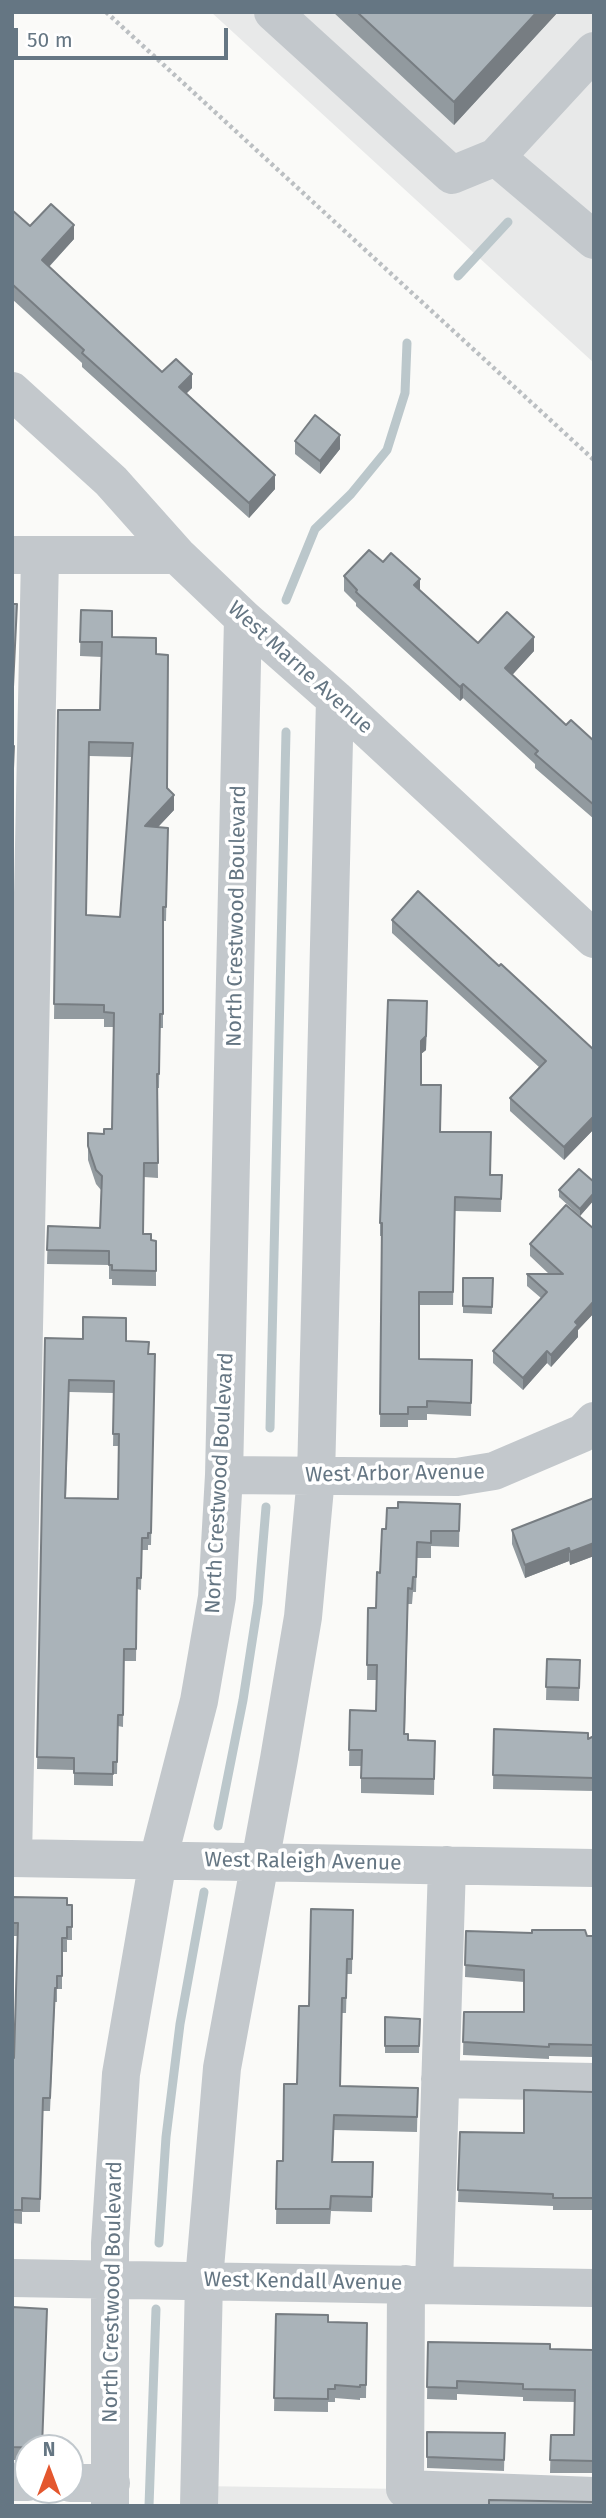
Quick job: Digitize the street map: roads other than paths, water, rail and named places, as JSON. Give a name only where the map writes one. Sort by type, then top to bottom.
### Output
[{"type":"street","points":[[273,12],[452,175],[496,157],[594,51]]},
{"type":"street","points":[[496,157],[594,240]]},
{"type":"street","name":"West Marne Avenue","points":[[12,391],[111,481],[177,555],[243,618],[335,699],[594,939]]},
{"type":"street","points":[[12,1858],[26,555],[177,555]]},
{"type":"street","name":"North Crestwood Boulevard","points":[[110,2495],[110,2243],[121,2074],[158,1860],[199,1701],[217,1597],[224,1475],[243,618]]},
{"type":"street","points":[[199,2506],[204,2280],[222,2068],[303,1617],[316,1477],[335,699]]},
{"type":"street","name":"West Arbor Avenue","points":[[224,1475],[457,1477],[494,1471],[583,1433],[594,1421]]},
{"type":"street","name":"West Raleigh Avenue","points":[[12,1858],[259,1860],[594,1868]]},
{"type":"street","points":[[447,1865],[440,2079],[420,2284],[405,2489],[442,2498],[594,2496]]},
{"type":"street","points":[[440,2079],[594,2082]]},
{"type":"street","name":"West Kendall Avenue","points":[[12,2278],[594,2288]]},
{"type":"street","points":[[84,2487],[110,2495]]},
{"type":"waterway","points":[[458,276],[508,222]]},
{"type":"waterway","points":[[286,600],[315,529],[351,494],[387,450],[405,393],[407,343]]},
{"type":"waterway","points":[[270,1428],[286,732]]},
{"type":"waterway","points":[[218,1826],[243,1700],[258,1603],[266,1507]]},
{"type":"waterway","points":[[159,2243],[166,2137],[180,2024],[204,1892]]},
{"type":"waterway","points":[[149,2506],[156,2309]]}]
